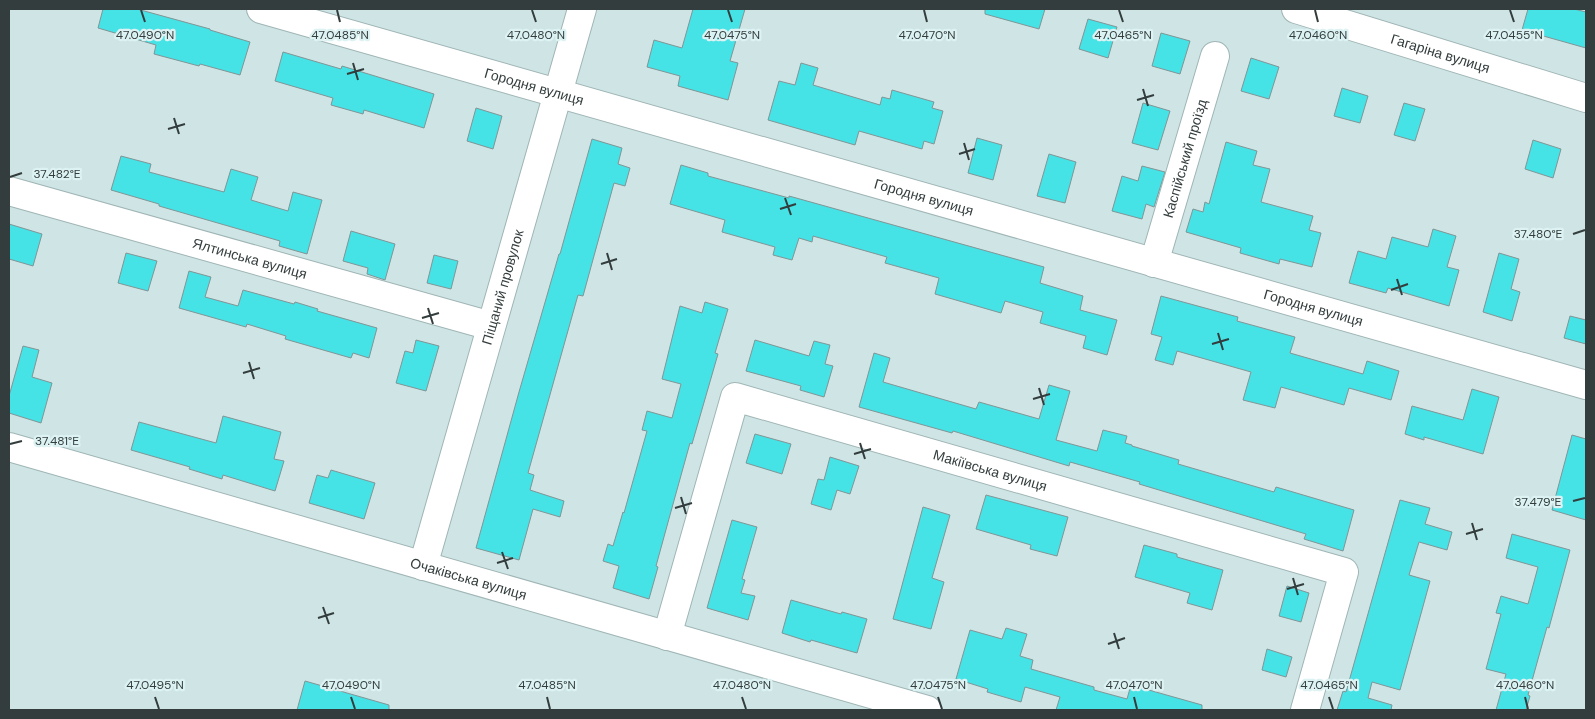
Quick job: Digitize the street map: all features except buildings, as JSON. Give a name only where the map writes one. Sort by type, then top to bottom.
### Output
[{"type":"street","name":"Городня вулиця","points":[[261,9],[1586,385]]},
{"type":"street","name":"Піщаний провулок","points":[[423,566],[582,9]]},
{"type":"street","name":"Гагаріна вулиця","points":[[1296,9],[1586,98]]},
{"type":"street","name":"Каспійський проїзд","points":[[1154,263],[1215,56]]},
{"type":"street","name":"Ялтинська вулиця","points":[[9,191],[492,326]]},
{"type":"street","name":"Макіївська вулиця","points":[[667,636],[735,397],[1344,572],[1305,710]]},
{"type":"street","name":"Очаківська вулиця","points":[[9,447],[927,710]]}]
